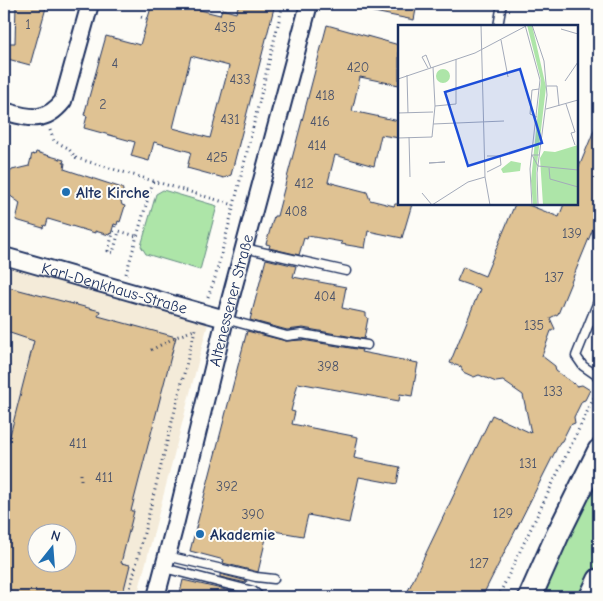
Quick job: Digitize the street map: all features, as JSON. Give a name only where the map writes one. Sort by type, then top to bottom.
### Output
[{"type":"main road","points":[[530,597],[557,536],[599,451]]},
{"type":"main road","points":[[591,597],[599,580]]},
{"type":"street","points":[[4,111],[31,118],[44,116],[54,111],[62,100],[90,4]]},
{"type":"street","name":"Altenessener Straße","points":[[156,597],[225,319],[308,4]]},
{"type":"street","name":"Karl-Denkhaus-Straße","points":[[4,256],[225,319]]},
{"type":"lane","points":[[498,25],[502,4]]},
{"type":"lane","points":[[244,248],[346,271]]},
{"type":"lane","points":[[599,299],[576,356],[583,366],[599,377]]},
{"type":"lane","points":[[225,319],[287,336],[302,334],[367,346]]},
{"type":"lane","points":[[165,562],[274,579]]},
{"type":"lane","points":[[165,562],[253,590],[260,597]]},
{"type":"path","points":[[141,17],[148,19]]},
{"type":"path","points":[[44,116],[54,141],[68,148],[76,158],[234,205]]},
{"type":"path","points":[[122,290],[153,181]]},
{"type":"path","points":[[115,226],[108,251],[113,253],[119,231],[136,236]]},
{"type":"path","points":[[151,350],[194,330]]},
{"type":"path","points":[[498,597],[599,386]]},
{"type":"path","points":[[81,474],[81,481]]},
{"type":"shaded area","points":[[4,259],[210,316],[137,597],[4,597]]},
{"type":"green space","points":[[163,190],[217,206],[200,270],[146,254],[141,246],[156,194]]},
{"type":"green space","points":[[599,471],[599,560],[581,597],[541,597]]},
{"type":"building","points":[[16,4],[47,4],[30,65],[4,58],[4,43],[15,43]]},
{"type":"building","points":[[152,4],[188,4],[188,7],[220,15],[222,9],[236,13],[239,4],[275,4],[231,175],[224,178],[187,168],[191,152],[154,142],[149,161],[131,156],[135,142],[84,128],[87,116],[84,115],[106,36],[140,45]],"holes":[[[191,56],[229,66],[210,138],[173,128]]]},
{"type":"building","points":[[370,4],[417,4],[414,20],[369,11]]},
{"type":"building","points":[[327,25],[398,45],[398,85],[360,77],[352,111],[398,121],[398,138],[381,135],[374,166],[335,155],[328,182],[367,192],[370,200],[394,206],[395,204],[412,205],[402,238],[368,231],[365,248],[308,236],[307,239],[304,238],[299,255],[269,248],[270,245],[266,244],[274,216],[277,216]]},
{"type":"building","points":[[599,118],[599,214],[558,314],[550,318],[555,329],[551,331],[542,356],[555,366],[556,371],[577,386],[582,385],[590,390],[574,417],[575,423],[570,425],[560,442],[482,597],[405,597],[492,415],[531,433],[523,395],[503,381],[496,382],[479,375],[474,377],[463,372],[461,367],[450,363],[480,289],[457,281],[463,267],[485,276],[515,205],[529,205],[559,217],[564,205],[578,205],[578,170]]},
{"type":"building","name":"Alte Kirche","points":[[36,152],[64,160],[64,169],[122,188],[121,201],[122,205],[125,206],[120,222],[118,221],[117,225],[114,224],[111,234],[95,231],[95,233],[48,219],[46,226],[44,225],[43,228],[16,220],[20,203],[5,192],[4,181],[12,170],[29,166],[32,154],[35,155]]},
{"type":"building","points":[[266,259],[296,266],[293,277],[346,287],[342,308],[366,313],[368,318],[364,339],[303,328],[287,330],[250,320]]},
{"type":"building","points":[[4,286],[100,311],[98,316],[176,337],[131,511],[134,511],[121,563],[130,565],[122,597],[4,597],[4,459],[34,341],[4,331]]},
{"type":"building","points":[[247,331],[286,341],[302,340],[362,350],[361,352],[418,363],[412,396],[400,394],[399,401],[298,383],[291,411],[295,412],[292,424],[358,437],[354,458],[400,467],[397,484],[359,477],[349,523],[308,515],[303,536],[268,530],[258,572],[223,563],[224,560],[190,551]]},
{"type":"building","points":[[220,574],[247,581],[246,583],[220,577]]},
{"type":"building","points":[[183,580],[243,594],[242,597],[179,597]]},
{"type":"place","name":"Alte Kirche","points":[[66,192]]},
{"type":"place","name":"Akademie","points":[[200,534]]}]
